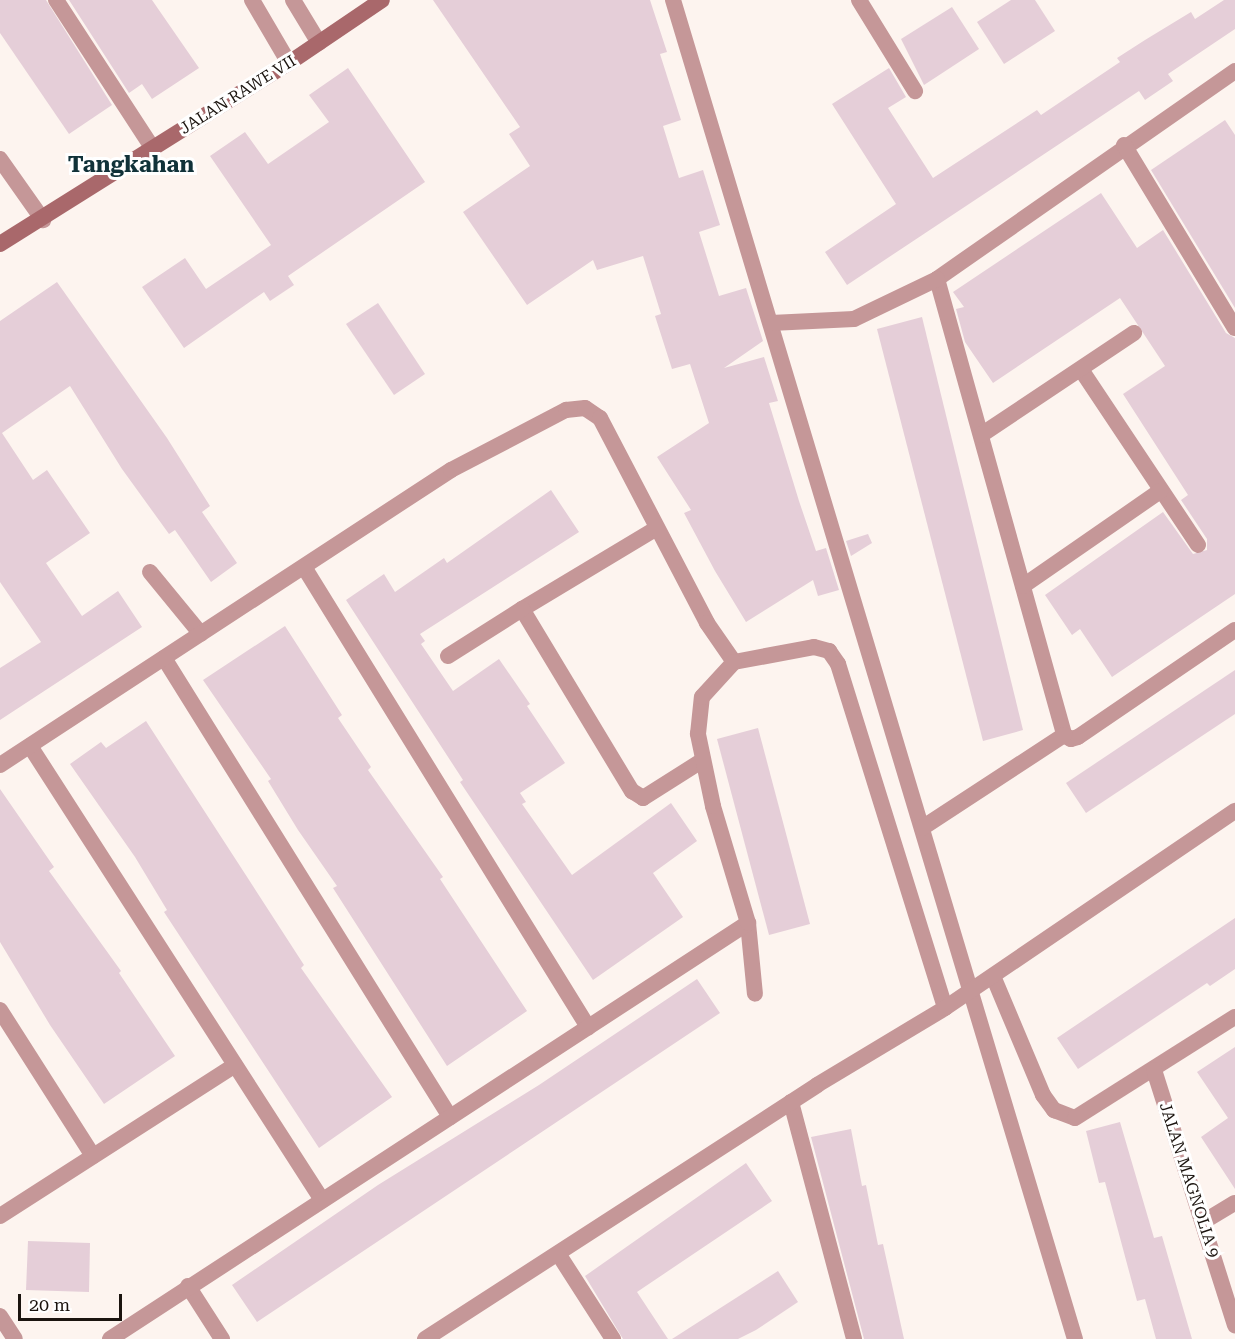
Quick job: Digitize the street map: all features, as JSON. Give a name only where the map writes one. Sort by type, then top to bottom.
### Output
[{"type":"main road","name":"JALAN RAWE VII","points":[[0,244],[289,63],[382,0]]},
{"type":"street","points":[[56,0],[153,149]]},
{"type":"street","points":[[252,0],[289,63]]},
{"type":"street","points":[[293,0],[319,43]]},
{"type":"street","points":[[674,0],[1075,1339]]},
{"type":"street","points":[[859,0],[915,91]]},
{"type":"street","points":[[771,323],[854,319],[937,279],[1124,146],[1235,71]]},
{"type":"street","points":[[1124,146],[1235,328]]},
{"type":"street","points":[[0,159],[43,219]]},
{"type":"street","points":[[937,279],[1064,735],[1071,739],[1078,737],[1235,630]]},
{"type":"street","points":[[981,435],[1082,371],[1134,333]]},
{"type":"street","points":[[1082,371],[1198,545]]},
{"type":"street","points":[[0,765],[451,470],[566,410],[585,408],[600,418],[707,623],[734,662]]},
{"type":"street","points":[[1023,586],[1160,491]]},
{"type":"street","points":[[448,656],[657,528]]},
{"type":"street","points":[[304,567],[588,1027]]},
{"type":"street","points":[[150,572],[201,634]]},
{"type":"street","points":[[522,609],[632,791],[643,798],[703,760]]},
{"type":"street","points":[[755,994],[748,923],[713,806],[698,734],[702,697],[734,662],[814,647],[829,651],[838,664],[945,1008]]},
{"type":"street","points":[[164,658],[450,1117]]},
{"type":"street","points":[[922,828],[1064,735]]},
{"type":"street","points":[[30,746],[322,1200]]},
{"type":"street","points":[[425,1339],[791,1102],[945,1008],[1235,812]]},
{"type":"street","points":[[110,1339],[748,923]]},
{"type":"street","points":[[993,976],[1043,1095],[1054,1110],[1075,1118],[1235,1017]]},
{"type":"street","points":[[0,1010],[93,1156]]},
{"type":"street","points":[[0,1216],[235,1065]]},
{"type":"street","name":"JALAN MAGNOLIA 9","points":[[1154,1070],[1234,1321]]},
{"type":"street","points":[[791,1102],[854,1339]]},
{"type":"street","points":[[1203,1222],[1235,1203]]},
{"type":"street","points":[[558,1255],[613,1339]]},
{"type":"street","points":[[188,1286],[222,1339]]},
{"type":"street","points":[[0,1316],[15,1339]]},
{"type":"building","points":[[0,0],[46,0],[112,105],[69,134],[0,33]]},
{"type":"building","points":[[69,0],[152,0],[199,68],[152,99],[142,84],[129,93]]},
{"type":"building","points":[[433,0],[650,0],[667,52],[660,54],[681,120],[663,126],[679,178],[703,170],[720,225],[699,232],[719,296],[746,288],[763,341],[724,368],[764,357],[778,401],[769,403],[799,501],[816,551],[826,548],[839,590],[818,596],[813,580],[746,622],[715,571],[684,513],[691,510],[657,457],[709,423],[690,364],[672,369],[655,316],[661,314],[643,256],[597,270],[593,260],[527,305],[496,260],[463,212],[530,166],[509,134],[520,127]]},
{"type":"building","points":[[1011,0],[1035,0],[1055,31],[1004,64],[977,22]]},
{"type":"building","points":[[1224,0],[1235,0],[1235,29],[1168,74],[1173,81],[1145,100],[1139,91],[847,285],[825,252],[896,204],[832,104],[889,68],[906,97],[888,108],[933,178],[1037,110],[1041,115],[1120,62],[1117,58],[1145,40],[1191,12],[1195,19]]},
{"type":"building","points":[[952,7],[979,49],[924,85],[901,39]]},
{"type":"building","points":[[348,68],[425,182],[288,276],[294,285],[270,301],[264,292],[184,348],[142,287],[185,258],[206,289],[271,245],[210,156],[245,132],[268,164],[329,122],[309,95]]},
{"type":"building","points":[[1225,120],[1235,135],[1235,308],[1151,170]]},
{"type":"building","points":[[1101,193],[1137,248],[1163,230],[1226,333],[1235,338],[1235,594],[1112,677],[1080,629],[1072,635],[1045,595],[1163,512],[1193,554],[1207,550],[1207,539],[1181,500],[1188,495],[1123,394],[1165,366],[1120,298],[993,383],[965,342],[956,309],[964,307],[953,292]]},
{"type":"building","points":[[57,282],[167,438],[210,506],[202,512],[237,563],[211,582],[175,530],[169,534],[122,469],[70,386],[2,433],[33,480],[47,470],[90,533],[46,563],[82,616],[118,591],[142,627],[0,720],[0,668],[41,642],[0,582],[0,321]]},
{"type":"building","points":[[378,303],[425,374],[394,395],[346,324]]},
{"type":"building","points":[[922,317],[1023,730],[983,741],[877,329]]},
{"type":"building","points":[[551,490],[579,532],[420,634],[425,641],[421,644],[453,691],[499,659],[530,704],[527,706],[565,763],[520,793],[526,802],[522,804],[572,875],[671,803],[697,841],[653,873],[683,917],[593,980],[460,782],[463,780],[346,600],[384,574],[395,592],[444,558],[447,563]]},
{"type":"building","points":[[868,534],[872,543],[851,556],[846,541]]},
{"type":"building","points":[[285,626],[342,715],[338,718],[371,767],[368,770],[443,877],[440,879],[527,1011],[447,1066],[333,888],[337,886],[298,830],[268,781],[271,779],[203,680]]},
{"type":"building","points":[[1235,670],[1235,714],[1086,813],[1066,783]]},
{"type":"building","points":[[146,721],[304,965],[301,968],[392,1097],[319,1148],[164,912],[167,910],[135,857],[70,764],[101,742],[106,748]]},
{"type":"building","points":[[758,728],[810,924],[769,935],[717,739]]},
{"type":"building","points":[[0,789],[54,867],[49,871],[121,971],[119,973],[175,1056],[104,1104],[50,1025],[0,942]]},
{"type":"building","points":[[1235,918],[1235,969],[1210,986],[1207,983],[1078,1069],[1057,1038]]},
{"type":"building","points":[[697,979],[720,1013],[257,1322],[232,1285],[378,1185],[539,1085]]},
{"type":"building","points":[[1235,1047],[1235,1189],[1201,1137],[1228,1118],[1197,1072]]},
{"type":"building","points":[[1120,1122],[1154,1238],[1162,1236],[1192,1339],[1156,1339],[1145,1299],[1137,1301],[1105,1182],[1099,1183],[1086,1131]]},
{"type":"building","points":[[851,1129],[862,1186],[866,1185],[878,1245],[883,1244],[904,1339],[864,1339],[811,1137]]},
{"type":"building","points":[[746,1163],[772,1201],[637,1292],[668,1339],[623,1339],[585,1276]]},
{"type":"building","points":[[28,1241],[90,1243],[89,1292],[26,1290]]},
{"type":"building","points":[[778,1271],[798,1302],[756,1330],[738,1339],[672,1339]]},
{"type":"district","name":"Tangkahan","points":[[131,165]]}]
